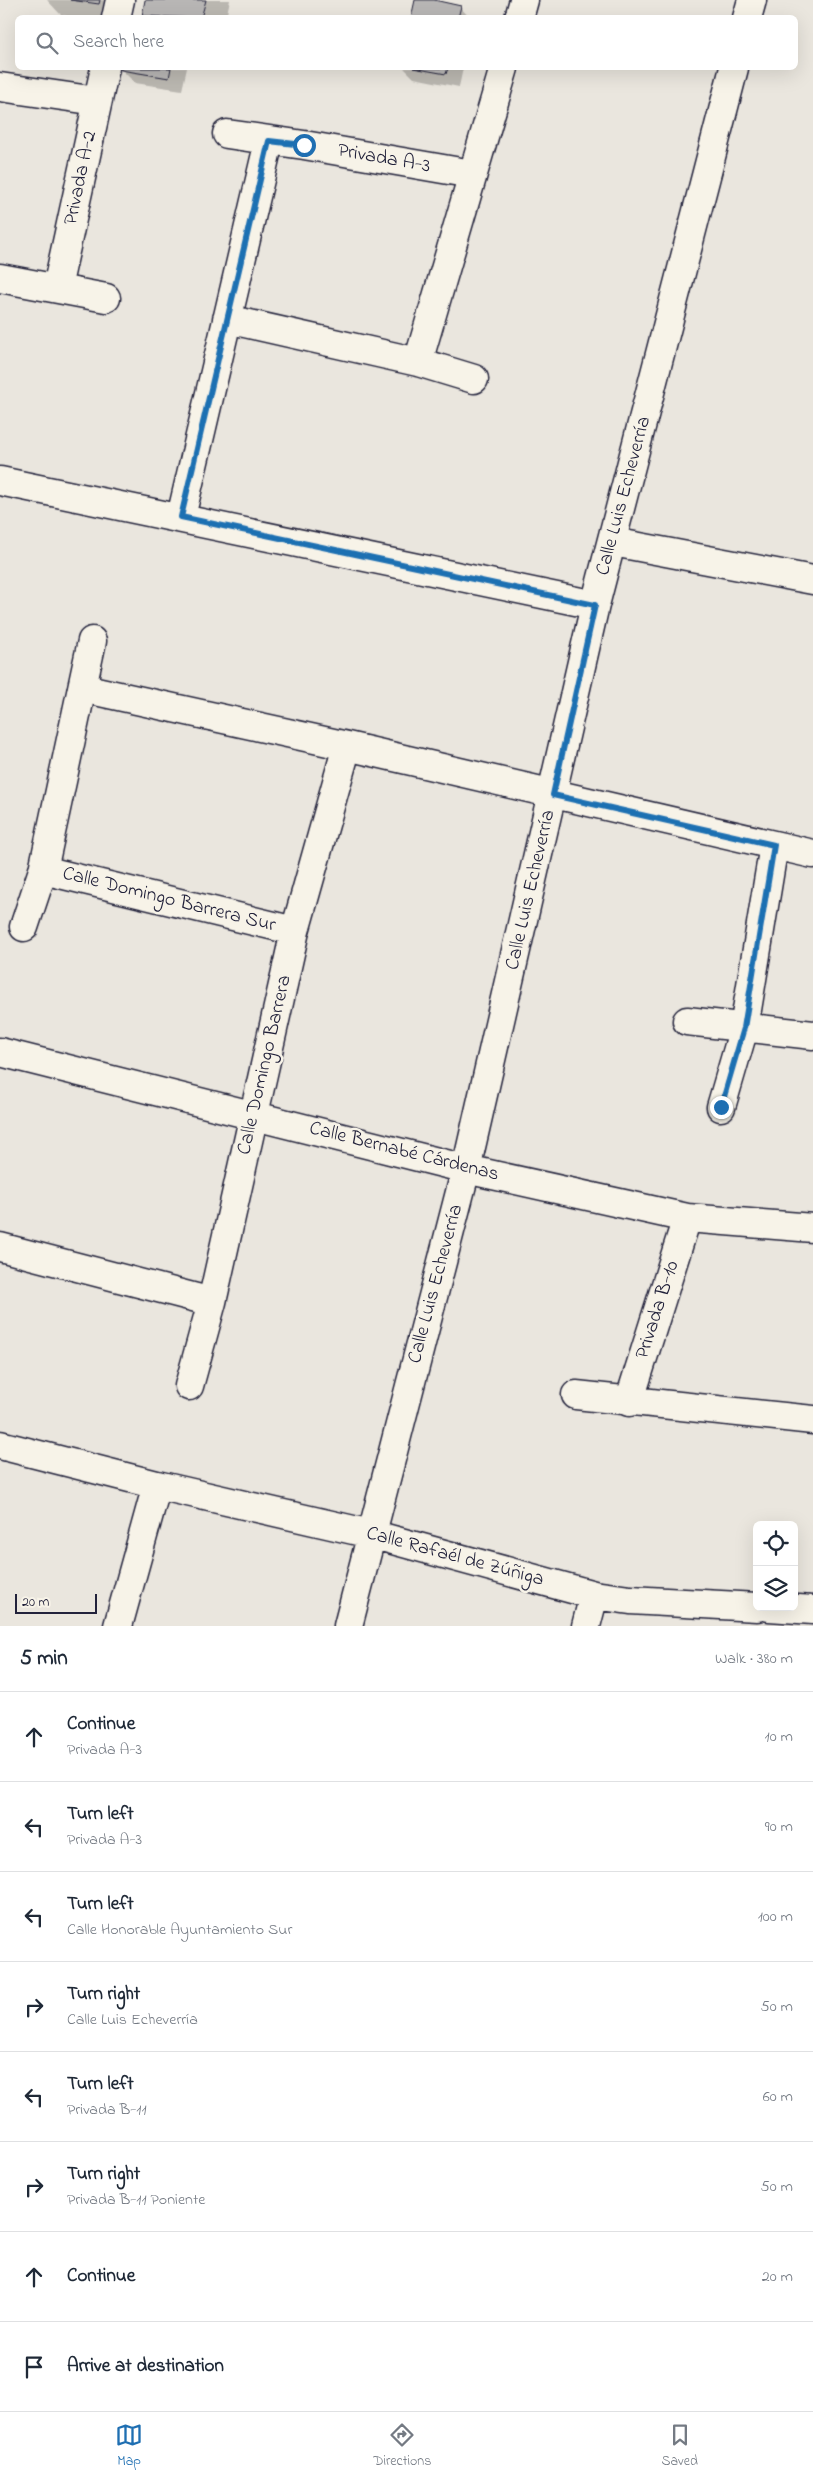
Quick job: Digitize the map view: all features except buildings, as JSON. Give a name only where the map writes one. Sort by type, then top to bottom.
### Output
[{"type":"street","points":[[117,15],[120,0]]},
{"type":"street","points":[[520,15],[524,0]]},
{"type":"street","points":[[748,15],[752,0]]},
{"type":"street","name":"Privada A-2","points":[[57,288],[105,70]]},
{"type":"street","points":[[418,362],[503,70]]},
{"type":"street","name":"Calle Luis Echeverría","points":[[348,1626],[466,1169],[595,605],[613,542],[733,70]]},
{"type":"street","points":[[0,87],[97,101]]},
{"type":"street","name":"Privada A-3","points":[[226,134],[472,174]]},
{"type":"street","points":[[181,517],[269,141]]},
{"type":"street","points":[[0,278],[106,298]]},
{"type":"street","points":[[227,319],[418,362],[474,379]]},
{"type":"street","points":[[0,481],[181,517],[595,605]]},
{"type":"street","points":[[613,542],[813,580]]},
{"type":"street","points":[[24,927],[43,870],[92,641]]},
{"type":"street","points":[[82,688],[347,746],[813,854]]},
{"type":"street","name":"Calle Domingo Barrera","points":[[189,1386],[212,1302],[295,930],[347,746]]},
{"type":"street","points":[[721,1107],[744,1028],[774,845]]},
{"type":"street","name":"Calle Domingo Barrera Sur","points":[[43,870],[295,930]]},
{"type":"street","points":[[687,1021],[813,1035]]},
{"type":"street","name":"Calle Bernabé Cárdenas","points":[[0,1052],[466,1169],[687,1218],[813,1228]]},
{"type":"street","name":"Privada B-10","points":[[629,1402],[687,1218]]},
{"type":"street","points":[[0,1248],[212,1302]]},
{"type":"street","points":[[576,1395],[813,1420]]},
{"type":"street","name":"Calle Rafaél de Zúñiga","points":[[0,1444],[157,1485],[371,1534],[594,1595],[630,1600],[753,1607]]},
{"type":"street","points":[[118,1626],[157,1485]]},
{"type":"street","points":[[586,1626],[594,1595]]},
{"type":"street","points":[[798,1609],[813,1610]]},
{"type":"route","points":[[304,145],[269,141],[181,517],[595,605],[553,795],[774,845],[744,1028],[721,1107]]}]
